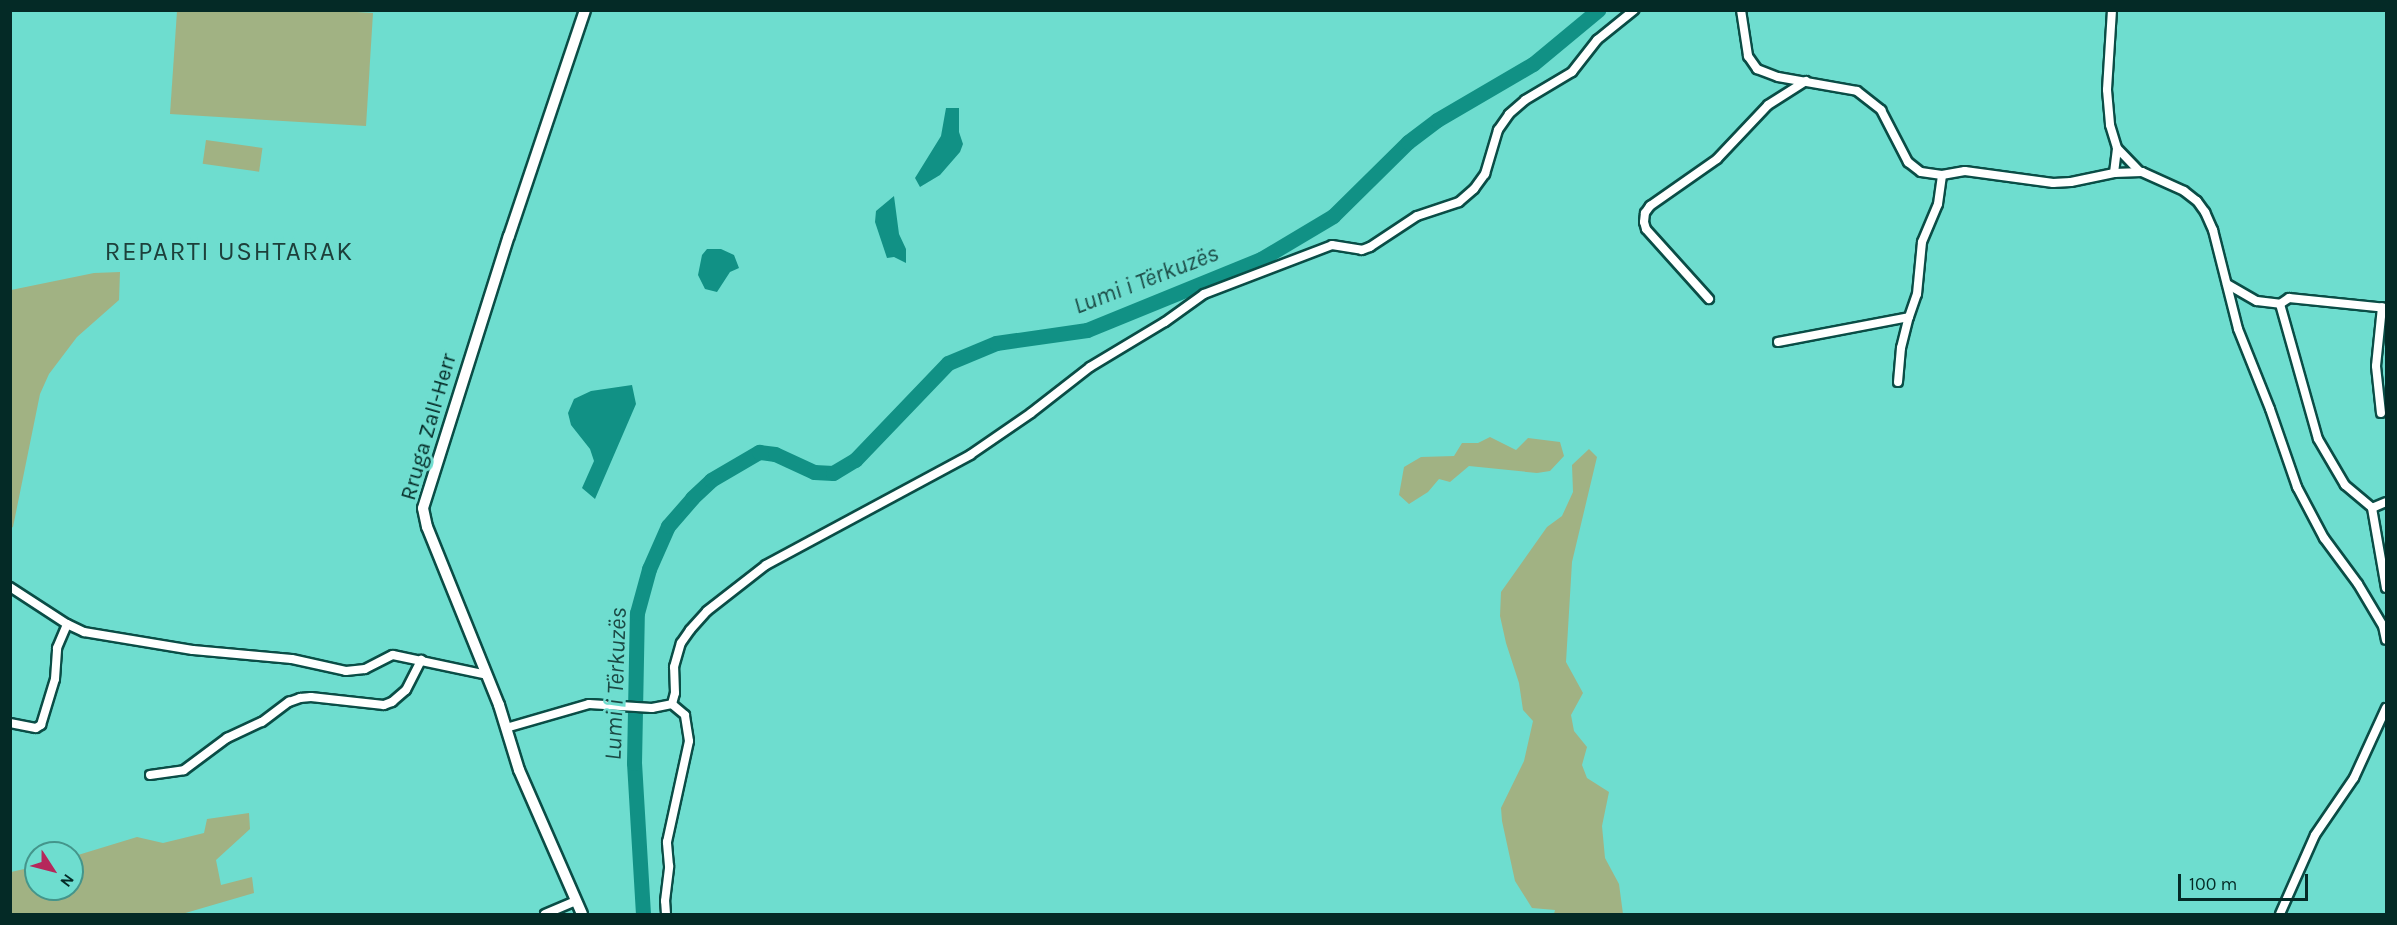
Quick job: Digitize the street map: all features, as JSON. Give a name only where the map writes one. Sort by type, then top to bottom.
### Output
[{"type":"main road","name":"Rruga Zall-Herr","points":[[582,915],[523,780],[488,675],[427,527],[423,508],[509,236],[585,10]]},
{"type":"street","points":[[672,704],[675,693],[674,667],[681,643],[707,611],[759,570],[970,455],[1031,413],[1090,367],[1165,322],[1204,294],[1332,245],[1338,244],[1362,250],[1370,248],[1417,216],[1459,202],[1474,189],[1485,174],[1498,130],[1509,114],[1525,100],[1572,72],[1597,40],[1634,10]]},
{"type":"street","points":[[1742,10],[1751,64],[1765,74],[1844,87],[1869,99],[1881,110],[1900,149],[1913,168],[1929,175],[1965,171],[2053,183],[2071,182],[2114,173],[2142,172]]},
{"type":"street","points":[[2112,10],[2108,110],[2117,148],[2114,173]]},
{"type":"street","points":[[1709,299],[1646,229],[1645,213],[1650,206],[1717,159],[1768,105],[1806,81]]},
{"type":"street","points":[[2117,148],[2142,172],[2184,191],[2205,212],[2220,250],[2238,329],[2270,409],[2297,487],[2324,538],[2358,584],[2385,629],[2386,639]]},
{"type":"street","points":[[1898,382],[1901,348],[1917,294],[1922,242],[1938,204],[1942,175]]},
{"type":"street","points":[[2227,284],[2256,302],[2280,304],[2289,298],[2384,308],[2376,366],[2381,413]]},
{"type":"street","points":[[2280,304],[2318,439],[2345,485],[2372,508],[2386,588]]},
{"type":"street","points":[[1778,342],[1909,317]]},
{"type":"street","points":[[2372,508],[2386,502]]},
{"type":"street","points":[[10,587],[67,624],[84,632],[159,645],[292,659],[346,671],[365,669],[393,655],[488,675]]},
{"type":"street","points":[[10,723],[36,728],[41,725],[55,679],[57,648],[67,624]]},
{"type":"street","points":[[150,775],[184,770],[227,738],[262,722],[290,702],[300,698],[384,705],[392,702],[406,690],[421,660]]},
{"type":"street","points":[[507,728],[589,704],[651,708],[672,704]]},
{"type":"street","points":[[666,915],[669,866],[667,842],[689,741],[685,715],[672,704]]},
{"type":"street","points":[[2280,915],[2315,835],[2354,778],[2386,708]]},
{"type":"street","points":[[545,915],[576,901]]},
{"type":"green space","points":[[324,10],[373,13],[366,126],[170,114],[177,11]]},
{"type":"green space","points":[[206,140],[262,148],[259,172],[203,164]]},
{"type":"green space","points":[[120,272],[119,300],[77,337],[49,374],[40,394],[11,528],[11,290],[94,273]]},
{"type":"green space","points":[[1490,437],[1516,450],[1528,438],[1560,442],[1564,456],[1550,471],[1537,473],[1469,466],[1450,482],[1439,479],[1428,492],[1409,504],[1399,495],[1404,467],[1421,457],[1454,456],[1462,443],[1478,443]]},
{"type":"green space","points":[[1589,449],[1597,457],[1572,562],[1566,662],[1583,693],[1571,715],[1574,731],[1587,747],[1582,765],[1587,778],[1609,792],[1602,826],[1605,858],[1619,884],[1623,914],[1554,914],[1555,910],[1532,908],[1515,881],[1502,821],[1501,808],[1524,761],[1533,721],[1523,710],[1519,683],[1506,643],[1500,616],[1501,592],[1547,527],[1562,516],[1573,492],[1572,465]]},
{"type":"green space","points":[[249,813],[250,829],[216,860],[221,885],[252,877],[254,893],[182,914],[11,914],[11,872],[24,869],[24,901],[84,901],[84,853],[137,837],[163,843],[204,833],[207,819]]},
{"type":"water","points":[[946,108],[959,108],[959,132],[963,144],[960,152],[940,175],[920,187],[915,178],[941,136]]},
{"type":"water","points":[[894,196],[899,234],[906,249],[906,263],[894,257],[887,258],[875,222],[876,211]]},
{"type":"water","points":[[707,249],[721,249],[734,255],[739,268],[730,272],[717,292],[705,289],[698,275],[702,255]]},
{"type":"water","points":[[632,385],[636,404],[595,499],[582,488],[594,461],[590,449],[571,425],[568,413],[574,399],[591,391]]},
{"type":"waterway","name":"Lumi i Tërkuzës","points":[[643,914],[634,763],[637,613],[649,569],[668,526],[711,480],[759,452],[775,454],[814,472],[833,473],[855,460],[948,363],[996,343],[1087,330],[1261,259],[1333,216],[1408,142],[1437,120],[1533,64],[1598,10]]},
{"type":"district","name":"REPARTI USHTARAK","points":[[229,252]]}]
